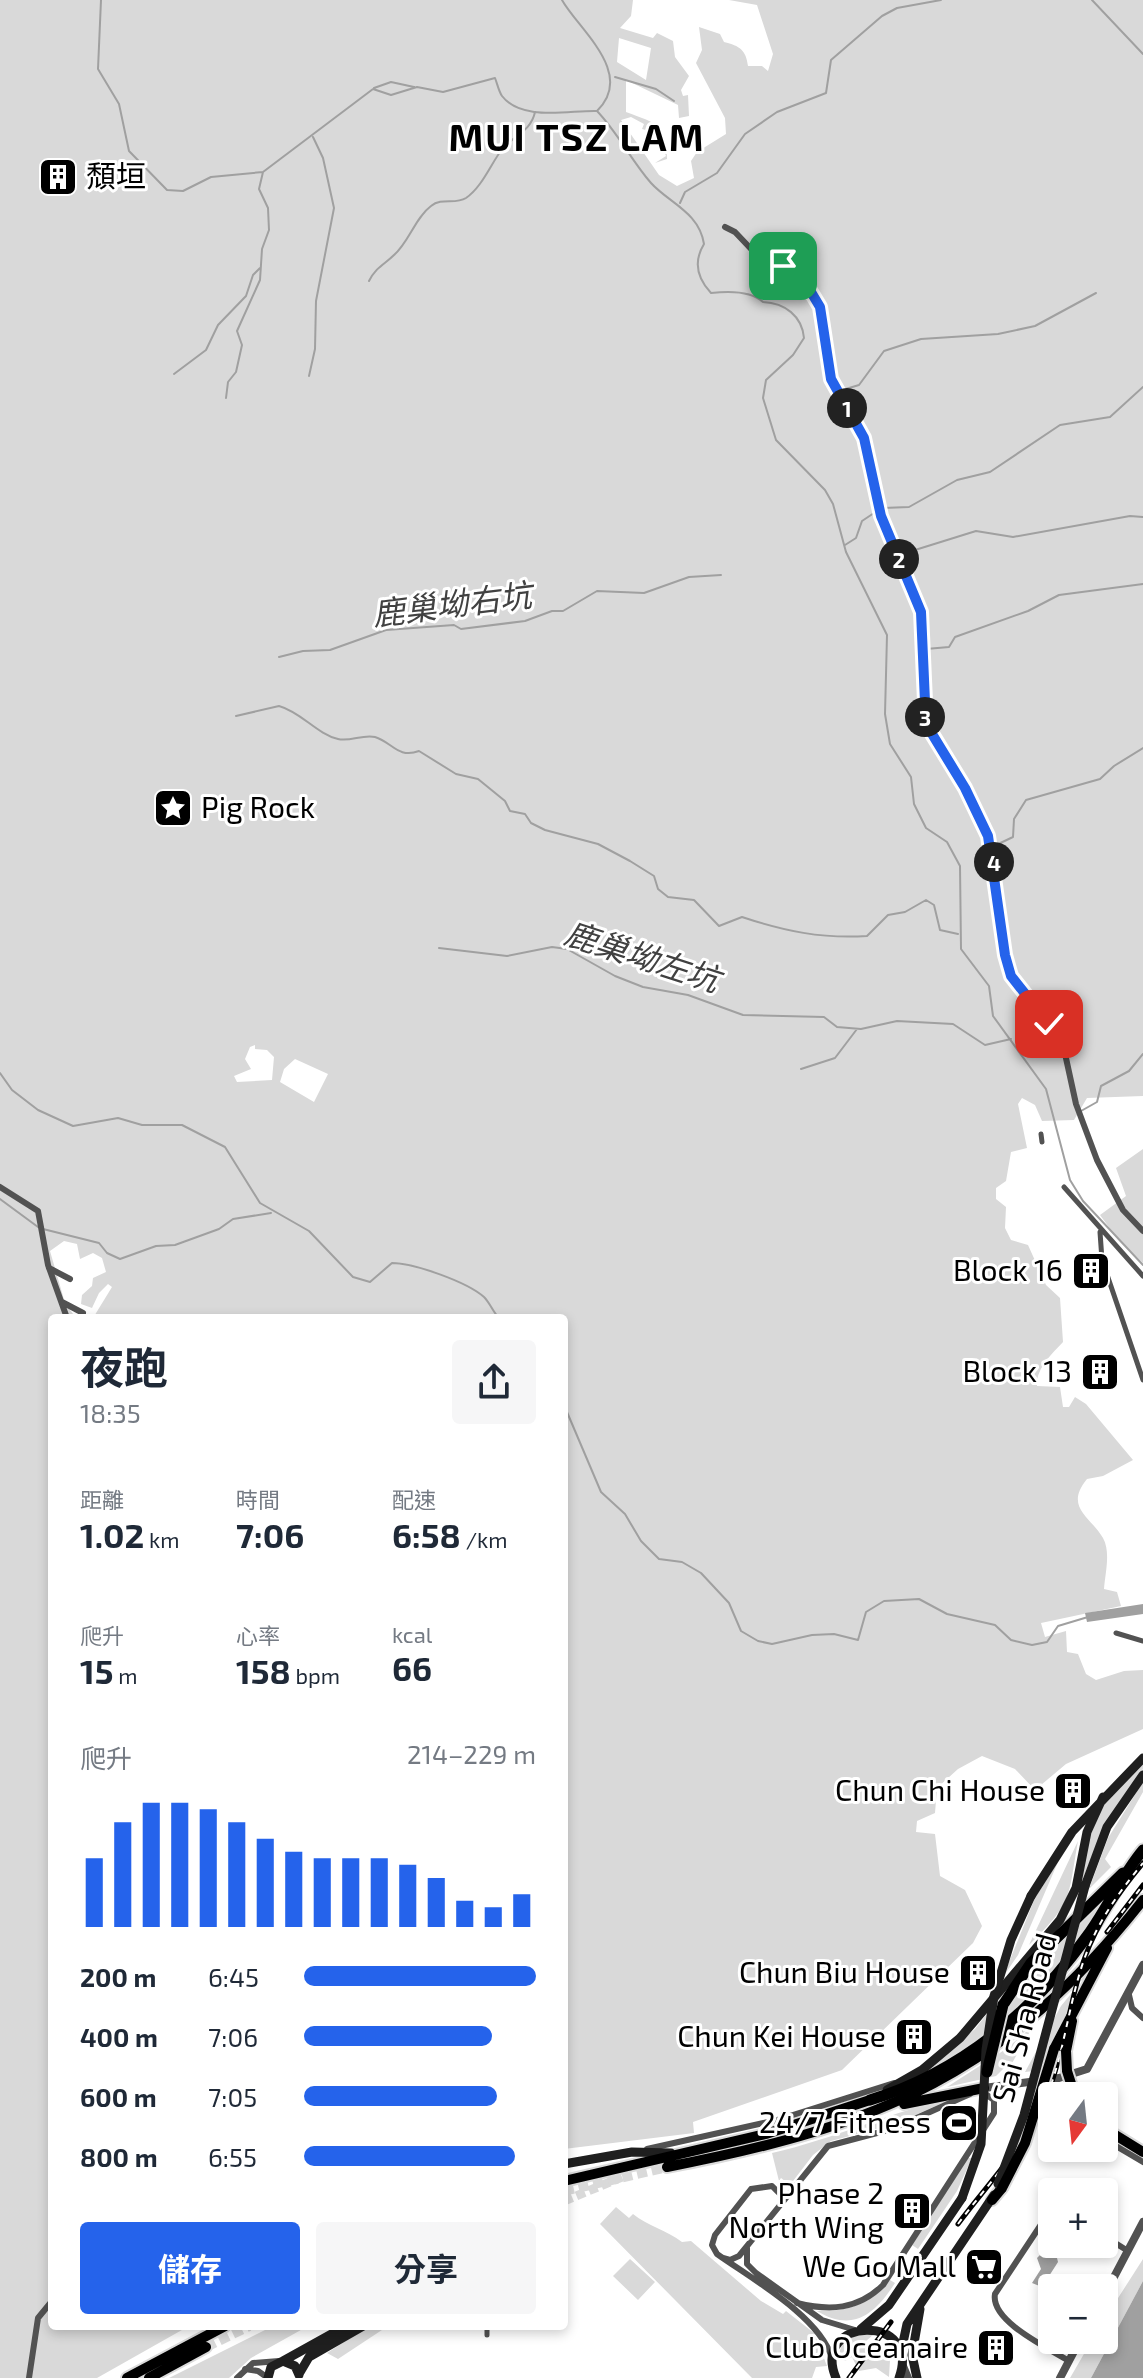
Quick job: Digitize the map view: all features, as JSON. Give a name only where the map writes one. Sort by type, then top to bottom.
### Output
[{"type":"highway","points":[[874,2105],[941,2070],[1019,2016],[1079,1947],[1143,1850]]},
{"type":"highway","points":[[987,2072],[998,2020],[1018,1979],[1069,1923],[1132,1864]]},
{"type":"highway","points":[[1044,1939],[1069,1923]]},
{"type":"main road","name":"Sai Sha Road","points":[[832,2358],[840,2341],[889,2305],[962,2198],[981,2144],[986,2050],[994,1996],[1011,1940],[1031,1896],[1060,1847],[1103,1797],[1143,1758]]},
{"type":"main road","name":"Sai Sha Road","points":[[1000,2186],[1024,2115],[1085,1886],[1107,1827],[1143,1775]]},
{"type":"main road","points":[[874,2105],[969,2030],[1022,1961],[1044,1939],[1072,1898],[1087,1832],[1103,1797]]},
{"type":"main road","points":[[667,2167],[785,2143],[955,2074],[1018,2032],[1114,1935],[1143,1900]]},
{"type":"main road","points":[[899,2378],[907,2324],[992,2200],[1025,2143],[1054,2049],[1114,1935]]},
{"type":"main road","points":[[1071,2082],[1066,2051],[1074,2014]]},
{"type":"main road","points":[[568,2180],[671,2153],[766,2134],[874,2105],[980,2090]]},
{"type":"main road","points":[[1118,2140],[1143,2152]]},
{"type":"main road","points":[[568,2163],[632,2152],[671,2153]]},
{"type":"main road","points":[[917,2378],[912,2355],[920,2305]]},
{"type":"main road","points":[[127,2378],[217,2330]]},
{"type":"main road","points":[[268,2378],[271,2367],[339,2330]]},
{"type":"main road","points":[[299,2376],[309,2357],[356,2330]]},
{"type":"main road","points":[[858,2330],[884,2333],[901,2352]]},
{"type":"main road","points":[[149,2378],[206,2347]]},
{"type":"main road","points":[[832,2358],[833,2375]]},
{"type":"main road","points":[[281,2361],[291,2363],[299,2376]]},
{"type":"street","points":[[725,227],[737,233],[753,251],[801,279],[820,307],[831,379],[864,438],[881,516],[921,612],[926,724],[965,788],[990,842],[1009,971],[1057,1036],[1067,1059],[1076,1104],[1097,1160],[1123,1210],[1143,1231]]},
{"type":"street","points":[[1041,1134],[1042,1142]]},
{"type":"street","points":[[0,1187],[35,1208],[42,1221],[49,1268],[66,1314]]},
{"type":"street","points":[[1064,1187],[1100,1232],[1143,1276]]},
{"type":"street","points":[[1100,1232],[1102,1260],[1143,1380]]},
{"type":"street","points":[[49,1268],[70,1279]]},
{"type":"street","points":[[62,1302],[83,1313]]},
{"type":"street","points":[[1116,1633],[1143,1641]]},
{"type":"street","points":[[723,2258],[736,2258],[822,2150],[834,2142],[892,2129],[980,2090],[1075,2075],[1091,2064],[1143,1965]]},
{"type":"street","points":[[1130,1987],[1131,2006],[1143,2018]]},
{"type":"street","points":[[632,2152],[777,2120],[912,2075]]},
{"type":"street","points":[[797,2303],[827,2308],[847,2306],[867,2298],[883,2285],[994,2113],[993,2097],[980,2090]]},
{"type":"street","points":[[1118,2143],[1143,2162]]},
{"type":"street","points":[[785,2199],[772,2186],[751,2189],[712,2240],[715,2252],[813,2326],[826,2342],[832,2358]]},
{"type":"street","points":[[1115,2274],[1143,2222]]},
{"type":"street","points":[[1038,2228],[995,2294],[994,2305],[1002,2318],[1069,2361]]},
{"type":"street","points":[[748,2244],[745,2259],[751,2269],[829,2325],[858,2330]]},
{"type":"street","points":[[1118,2245],[1128,2251]]},
{"type":"street","points":[[29,2378],[38,2318],[48,2306]]},
{"type":"street","points":[[487,2330],[487,2335]]},
{"type":"street","points":[[1060,2378],[1073,2354]]},
{"type":"street","points":[[237,2378],[255,2362],[281,2361]]},
{"type":"street","points":[[903,2366],[908,2378]]},
{"type":"street","points":[[242,2371],[254,2369],[268,2378]]},
{"type":"shaded area","points":[[0,0],[633,0],[631,16],[620,28],[653,38],[657,33],[673,41],[675,57],[689,76],[681,90],[683,96],[688,95],[689,116],[679,118],[678,105],[626,80],[626,112],[658,126],[665,138],[667,159],[655,163],[666,156],[657,133],[642,129],[644,124],[631,117],[621,120],[659,175],[677,186],[694,178],[691,161],[697,152],[726,134],[725,118],[696,63],[702,50],[699,27],[720,34],[724,42],[741,50],[748,66],[762,66],[768,71],[773,54],[757,5],[729,0],[1143,0],[1143,1096],[1087,1098],[1074,1120],[1042,1121],[1035,1105],[1022,1098],[1018,1104],[1027,1148],[1011,1152],[1006,1181],[996,1188],[996,1199],[1006,1207],[1005,1228],[1011,1240],[1028,1245],[1046,1285],[1060,1298],[1063,1342],[1042,1367],[1037,1386],[1060,1387],[1063,1407],[1069,1407],[1075,1397],[1086,1404],[1133,1460],[1103,1476],[1087,1479],[1078,1497],[1082,1511],[1105,1544],[1104,1589],[1117,1592],[1121,1606],[1041,1623],[1045,1637],[1066,1631],[1067,1652],[1078,1654],[1086,1674],[1096,1680],[1124,1671],[1143,1670],[1143,1729],[1066,1764],[1035,1790],[1015,1769],[982,1756],[958,1769],[937,1788],[935,1813],[917,1821],[916,1832],[935,1834],[940,1876],[965,1890],[982,1926],[973,1943],[842,2070],[693,2122],[694,2133],[568,2149],[568,1314],[95,1314],[112,1287],[108,1284],[99,1293],[92,1308],[81,1304],[82,1295],[92,1286],[93,1278],[106,1272],[102,1258],[93,1253],[80,1259],[77,1244],[64,1241],[50,1251],[65,1303],[73,1314],[48,1314],[48,2330],[182,2330],[97,2378],[0,2378]],"holes":[[[619,38],[651,48],[646,80],[617,62]],[[255,1045],[255,1049],[267,1050],[274,1057],[272,1080],[237,1082],[234,1076],[251,1069],[245,1059],[250,1047]],[[295,1059],[328,1074],[314,1102],[280,1082],[284,1069]]]},
{"type":"shaded area","points":[[1143,1149],[1143,1263],[1119,1241],[1100,1215],[1126,1196],[1116,1168]]},
{"type":"shaded area","points":[[1143,1604],[1143,1614],[1087,1622],[1085,1613]]},
{"type":"shaded area","points":[[1143,1763],[1143,1769],[1104,1826],[1073,1903],[1087,1840],[1101,1808]]},
{"type":"shaded area","points":[[1143,1782],[1143,1792],[1105,1859],[1111,1867],[1089,1889],[1108,1838]]},
{"type":"shaded area","points":[[1078,1841],[1070,1886],[1062,1907],[1029,1945]]},
{"type":"shaded area","points":[[1058,1862],[1018,1955],[1003,1977],[1035,1898]]},
{"type":"shaded area","points":[[1102,1899],[1104,1901],[1064,1956],[1019,2007],[978,2042],[921,2076],[975,2029],[1008,1987]]},
{"type":"shaded area","points":[[1075,1989],[1054,2069],[1025,2072],[1061,2006]]},
{"type":"shaded area","points":[[1033,2026],[1011,2065],[1008,2064],[996,2076],[947,2087],[1006,2049]]},
{"type":"shaded area","points":[[956,2097],[895,2124],[831,2141],[813,2155],[790,2185],[781,2178],[779,2181],[772,2153]]},
{"type":"shaded area","points":[[968,2158],[972,2158],[957,2191],[918,2249],[912,2245]]},
{"type":"shaded area","points":[[616,2207],[629,2218],[633,2214],[682,2242],[691,2241],[761,2301],[783,2314],[786,2311],[814,2333],[827,2366],[816,2367],[812,2378],[752,2378],[600,2224]]},
{"type":"shaded area","points":[[1037,2258],[1057,2258],[1058,2262],[1050,2274],[1038,2274],[1038,2285],[1032,2283],[1041,2269]]},
{"type":"shaded area","points":[[630,2259],[655,2282],[638,2300],[613,2276]]},
{"type":"shaded area","points":[[1143,2259],[1143,2281],[1118,2328],[1118,2298]]},
{"type":"shaded area","points":[[890,2280],[895,2283],[887,2294],[862,2317],[842,2320],[817,2311],[858,2305],[875,2295]]},
{"type":"shaded area","points":[[1143,2281],[1143,2378],[1091,2378],[1104,2354],[1118,2354],[1118,2328]]},
{"type":"shaded area","points":[[265,2330],[301,2330],[251,2358],[229,2378],[169,2378]]},
{"type":"shaded area","points":[[363,2330],[382,2330],[338,2359],[327,2353]]},
{"type":"shaded area","points":[[862,2331],[873,2335],[859,2347],[872,2348],[879,2358],[890,2360],[889,2377],[876,2368],[859,2371],[852,2357],[845,2361],[837,2357],[843,2343]]},
{"type":"shaded area","points":[[1084,2354],[1104,2354],[1091,2378],[1070,2378]]},
{"type":"waterway","points":[[101,0],[98,69],[119,104],[129,151],[167,190],[183,191],[211,177],[263,172],[373,89],[391,95],[417,87],[443,92],[495,78],[502,96],[521,109],[547,113],[597,111],[651,183],[696,224],[704,244],[698,257],[698,270],[702,282],[711,293],[745,293],[785,308],[796,317],[804,338],[793,355],[766,380],[763,398],[776,440],[825,490],[833,504],[846,552],[887,635],[885,714],[890,744],[911,777],[914,804],[926,828],[947,842],[960,866],[961,949],[989,986],[993,1016],[1046,1089],[1070,1180],[1083,1201],[1143,1265]]},
{"type":"waterway","points":[[562,0],[600,52],[607,67],[610,82],[607,97],[597,111]]},
{"type":"waterway","points":[[680,203],[685,192],[717,173],[745,134],[777,112],[826,93],[831,60],[882,16],[897,8],[941,0]]},
{"type":"waterway","points":[[1092,0],[1143,54]]},
{"type":"waterway","points":[[615,77],[656,89],[674,101]]},
{"type":"waterway","points":[[374,88],[391,82],[414,87]]},
{"type":"waterway","points":[[369,281],[399,250],[431,206],[462,200],[472,193],[503,148],[530,124],[535,112]]},
{"type":"waterway","points":[[309,376],[315,349],[316,301],[334,208],[323,158],[313,137]]},
{"type":"waterway","points":[[226,398],[228,382],[236,372],[242,345],[237,331],[260,280],[262,249],[269,230],[268,208],[259,189],[263,172]]},
{"type":"waterway","points":[[174,374],[206,350],[218,325],[246,296],[253,275],[260,268]]},
{"type":"waterway","points":[[839,391],[859,385],[884,351],[921,339],[998,334],[1035,326],[1096,293]]},
{"type":"waterway","points":[[883,508],[909,507],[957,480],[990,472],[1060,425],[1110,417],[1143,387]]},
{"type":"waterway","points":[[845,545],[856,538],[862,521],[874,513]]},
{"type":"waterway","points":[[899,555],[976,531],[1013,537],[1130,516],[1143,517]]},
{"type":"waterway","name":"鹿巢坳右坑","points":[[279,657],[303,651],[330,650],[386,630],[454,625],[461,629],[525,621],[552,611],[563,611],[597,591],[644,593],[689,577],[721,575]]},
{"type":"waterway","points":[[926,649],[949,647],[955,637],[1028,611],[1059,595],[1143,584]]},
{"type":"waterway","points":[[236,716],[279,706],[338,739],[375,737],[406,753],[419,751],[456,774],[478,779],[505,801],[510,811],[525,814],[531,823],[545,830],[598,844],[630,861],[654,876],[658,889],[668,897],[694,900],[719,926],[742,917],[803,933],[867,936],[888,915],[905,912],[926,900],[934,905],[940,930],[958,934]]},
{"type":"waterway","points":[[994,846],[1013,837],[1014,819],[1026,800],[1100,779],[1143,748]]},
{"type":"waterway","name":"鹿巢坳左坑","points":[[439,948],[507,956],[552,947],[567,949],[615,976],[643,987],[688,995],[743,1015],[824,1017],[837,1027],[861,1029],[897,1021],[953,1024],[985,1045],[1011,1039]]},
{"type":"waterway","points":[[801,1069],[835,1058],[857,1029]]},
{"type":"waterway","points":[[1081,1111],[1097,1102],[1101,1086],[1129,1071],[1143,1054]]},
{"type":"waterway","points":[[0,1073],[12,1090],[38,1110],[73,1126],[118,1118],[142,1125],[182,1125],[225,1147],[260,1203],[309,1231],[353,1277],[370,1282],[392,1263],[426,1270],[476,1291],[496,1314]]},
{"type":"waterway","points":[[0,1199],[38,1227]]},
{"type":"waterway","points":[[43,1229],[99,1243],[107,1253],[120,1259],[156,1246],[175,1245],[219,1229],[233,1219],[271,1213]]},
{"type":"waterway","points":[[568,1414],[601,1492],[625,1514],[641,1541],[659,1559],[682,1562],[701,1573],[729,1603],[741,1631],[758,1641],[772,1644],[812,1635],[834,1634],[858,1640],[866,1612],[884,1601],[919,1599],[947,1614],[995,1625],[1011,1640],[1032,1645],[1047,1642],[1058,1626],[1088,1617]]},
{"type":"tunnel","points":[[568,2190],[667,2167]]},
{"type":"tunnel","points":[[568,2199],[622,2177]]},
{"type":"tunnel","points":[[206,2347],[241,2330]]},
{"type":"railway","points":[[958,2224],[1008,2161],[1040,2111],[1054,2076],[1090,1944],[1110,1907],[1143,1863]]},
{"type":"railway","points":[[1107,1932],[1143,1885]]},
{"type":"railway","points":[[849,2378],[891,2322]]},
{"type":"place","name":"頹垣","points":[[58,177]]},
{"type":"place","name":"Pig Rock","points":[[173,808]]},
{"type":"place","name":"Block 16","points":[[1091,1271]]},
{"type":"place","name":"Block 13","points":[[1100,1372]]},
{"type":"place","name":"Chun Chi House","points":[[1073,1791]]},
{"type":"place","name":"Chun Biu House","points":[[978,1973]]},
{"type":"place","name":"Chun Kei House","points":[[914,2037]]},
{"type":"place","name":"24/7 Fitness","points":[[959,2123]]},
{"type":"place","name":"Phase 2 North Wing","points":[[912,2211]]},
{"type":"place","name":"We Go Mall","points":[[984,2267]]},
{"type":"place","name":"Club Oceanaire","points":[[996,2348]]},
{"type":"district","name":"MUI TSZ LAM","points":[[577,138]]},
{"type":"route","points":[[783,266],[805,282],[820,307],[831,379],[864,438],[881,516],[921,612],[925,641],[926,724],[965,788],[988,836],[995,865],[1005,955],[1011,976],[1049,1024]]}]
